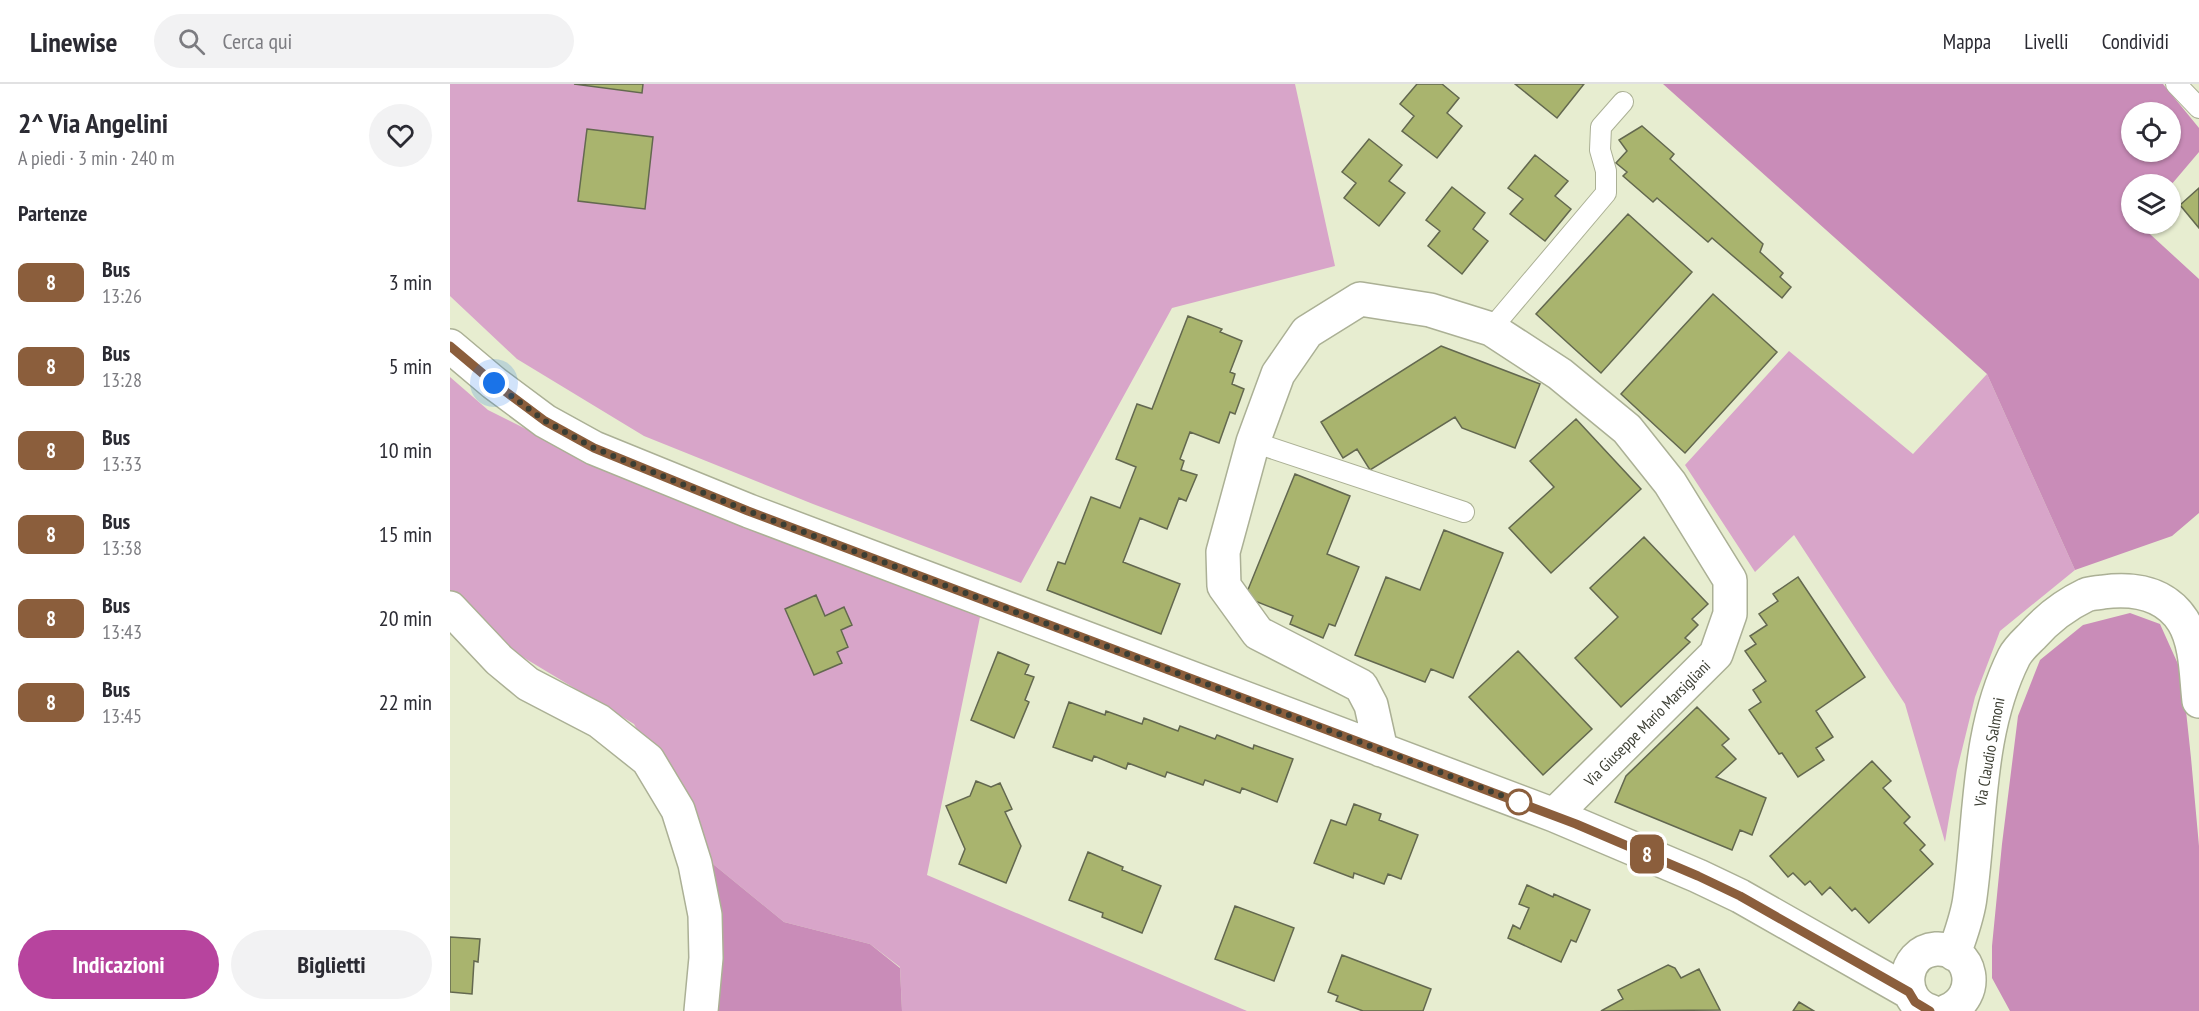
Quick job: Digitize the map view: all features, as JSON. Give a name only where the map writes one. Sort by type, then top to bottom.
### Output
[{"type":"street","name":"Via Giuseppe Mario Marsigliani","points":[[1381,750],[1371,705],[1361,686],[1258,633],[1224,586],[1223,552],[1253,442],[1278,374],[1307,332],[1360,299],[1430,310],[1491,328],[1560,374],[1628,429],[1670,483],[1730,580],[1730,614],[1716,654],[1554,815]]},
{"type":"street","points":[[450,346],[545,421],[594,448],[748,511],[1554,815],[1698,876],[1778,916],[1811,937],[1918,988],[1923,953],[1944,950],[1954,954],[1965,963],[1970,981],[1964,1005]]},
{"type":"street","name":"Via Claudio Salmoni","points":[[1954,954],[1970,899],[1988,742],[2001,688],[2015,654],[2040,627],[2061,609],[2088,594],[2124,589],[2148,593],[2169,606],[2183,621],[2191,638],[2199,701]]},
{"type":"street","points":[[450,608],[499,660],[528,684],[599,721],[648,760],[678,810],[695,864],[705,915],[706,958],[701,1011]]},
{"type":"lane","points":[[2176,84],[2199,108]]},
{"type":"lane","points":[[1491,328],[1606,193],[1606,171],[1600,150],[1601,128],[1623,102]]},
{"type":"lane","points":[[1253,442],[1464,512]]},
{"type":"shaded area","points":[[450,84],[1295,84],[1335,266],[1172,308],[1021,583],[813,504],[644,436],[517,359],[450,296]]},
{"type":"shaded area","points":[[1663,84],[2163,84],[2178,102],[2121,102],[2121,162],[2181,162],[2181,106],[2199,128],[2199,152],[2180,174],[2121,174],[2121,234],[2150,234],[2199,279],[2199,513],[2172,536],[2075,570],[1987,374]]},
{"type":"shaded area","points":[[1789,351],[1913,454],[1987,374],[2075,570],[2000,631],[1975,697],[1957,770],[1945,842],[1905,704],[1794,535],[1755,572],[1685,465]]},
{"type":"shaded area","points":[[450,377],[488,410],[584,458],[980,617],[927,875],[1247,1011],[902,1011],[900,967],[870,944],[784,922],[702,855],[634,724],[516,653],[450,596]]},
{"type":"shaded area","points":[[2130,613],[2160,624],[2182,673],[2199,846],[2199,1011],[2010,1011],[1992,978],[1992,946],[2018,716],[2040,660],[2083,625]]},
{"type":"shaded area","points":[[702,855],[784,922],[870,944],[900,968],[902,1011],[709,1011]]},
{"type":"building","points":[[574,84],[643,84],[642,93]]},
{"type":"building","points":[[1417,84],[1442,84],[1459,98],[1447,113],[1462,126],[1437,158],[1402,131],[1414,116],[1400,104]]},
{"type":"building","points":[[1515,84],[1584,84],[1557,118]]},
{"type":"building","points":[[1642,126],[1674,154],[1670,159],[1763,244],[1760,252],[1783,273],[1780,277],[1791,287],[1782,298],[1712,238],[1708,242],[1657,198],[1653,202],[1623,176],[1627,172],[1616,163],[1627,151],[1619,140]]},
{"type":"building","points":[[587,129],[653,137],[645,209],[578,201]]},
{"type":"building","points":[[1369,139],[1402,165],[1389,181],[1405,193],[1379,226],[1344,198],[1356,183],[1342,172]]},
{"type":"building","points":[[1535,155],[1568,181],[1555,196],[1571,209],[1545,241],[1510,214],[1523,199],[1508,188]]},
{"type":"building","points":[[1452,187],[1485,213],[1473,229],[1488,241],[1462,274],[1428,246],[1440,231],[1426,220]]},
{"type":"building","points":[[2199,188],[2199,228],[2181,206]]},
{"type":"building","points":[[1628,214],[1692,272],[1601,373],[1536,314]]},
{"type":"building","points":[[1713,294],[1777,352],[1685,453],[1621,394]]},
{"type":"building","points":[[1188,316],[1222,329],[1220,332],[1242,341],[1230,372],[1235,374],[1232,384],[1244,389],[1235,414],[1230,412],[1219,443],[1190,432],[1180,459],[1184,461],[1181,470],[1197,475],[1186,501],[1179,498],[1167,529],[1140,518],[1123,562],[1180,584],[1161,634],[1047,590],[1058,562],[1065,564],[1091,497],[1120,508],[1136,467],[1116,459],[1137,404],[1152,409]]},
{"type":"building","points":[[1441,346],[1540,384],[1515,448],[1462,428],[1455,417],[1370,470],[1357,449],[1343,458],[1321,422]]},
{"type":"building","points":[[1576,419],[1641,489],[1551,573],[1509,528],[1554,487],[1530,461]]},
{"type":"building","points":[[1295,474],[1350,496],[1327,554],[1359,567],[1335,626],[1329,624],[1323,638],[1290,624],[1293,616],[1245,597]]},
{"type":"building","points":[[1444,530],[1503,553],[1453,678],[1431,669],[1425,682],[1355,655],[1386,577],[1420,590]]},
{"type":"building","points":[[1644,537],[1708,604],[1692,619],[1698,625],[1685,638],[1690,642],[1621,707],[1575,658],[1618,617],[1590,588]]},
{"type":"building","points":[[1798,577],[1865,677],[1816,711],[1833,737],[1816,748],[1824,760],[1798,777],[1749,710],[1761,702],[1753,690],[1766,681],[1745,651],[1756,644],[1750,636],[1767,625],[1759,614],[1778,601],[1773,594]]},
{"type":"building","points":[[816,595],[825,616],[844,607],[852,625],[841,630],[848,647],[837,652],[842,663],[814,675],[785,609]]},
{"type":"building","points":[[1518,651],[1592,729],[1543,775],[1469,697]]},
{"type":"building","points":[[998,652],[1029,665],[1025,674],[1034,677],[1025,700],[1029,702],[1014,738],[971,720]]},
{"type":"building","points":[[1069,702],[1105,715],[1106,711],[1142,724],[1144,718],[1178,731],[1180,726],[1215,739],[1217,735],[1253,749],[1254,745],[1293,759],[1277,802],[1242,788],[1240,793],[1205,780],[1203,785],[1167,772],[1165,777],[1128,763],[1126,769],[1094,756],[1092,761],[1053,747]]},
{"type":"building","points":[[1697,707],[1729,739],[1722,745],[1736,759],[1716,777],[1766,798],[1752,835],[1740,830],[1732,850],[1615,802],[1626,776]]},
{"type":"building","points":[[1872,761],[1891,781],[1883,788],[1910,817],[1904,823],[1925,845],[1920,850],[1933,864],[1869,923],[1855,908],[1852,911],[1830,887],[1822,895],[1810,881],[1805,885],[1793,873],[1788,877],[1770,856]]},
{"type":"building","points":[[976,781],[991,787],[1000,783],[1012,809],[1005,812],[1021,846],[1006,883],[959,864],[965,849],[946,806],[970,796]]},
{"type":"building","points":[[1354,804],[1381,814],[1379,820],[1418,835],[1401,879],[1388,874],[1384,884],[1354,873],[1353,878],[1314,863],[1331,820],[1346,825]]},
{"type":"building","points":[[1088,852],[1123,867],[1122,870],[1161,886],[1142,933],[1102,917],[1103,913],[1069,900]]},
{"type":"building","points":[[1527,885],[1590,910],[1576,942],[1571,940],[1561,962],[1508,938],[1513,925],[1520,929],[1529,908],[1519,904]]},
{"type":"building","points":[[1235,906],[1294,928],[1274,981],[1215,959]]},
{"type":"building","points":[[450,937],[480,939],[478,962],[474,961],[472,994],[450,992]]},
{"type":"building","points":[[1342,955],[1431,989],[1423,1011],[1363,1011],[1336,1001],[1338,996],[1328,992]]},
{"type":"building","points":[[1668,965],[1675,968],[1681,978],[1699,969],[1720,1010],[1601,1011],[1623,999],[1618,990]]},
{"type":"building","points":[[1799,1002],[1814,1011],[1793,1011]]},
{"type":"bus line","name":"8","points":[[450,346],[545,421],[594,448],[748,511],[1576,824],[1698,876],[1778,916],[1909,992],[1919,1006],[1930,1011]]},
{"type":"route","points":[[494,383],[545,421],[594,448],[748,511],[1519,802]]}]
